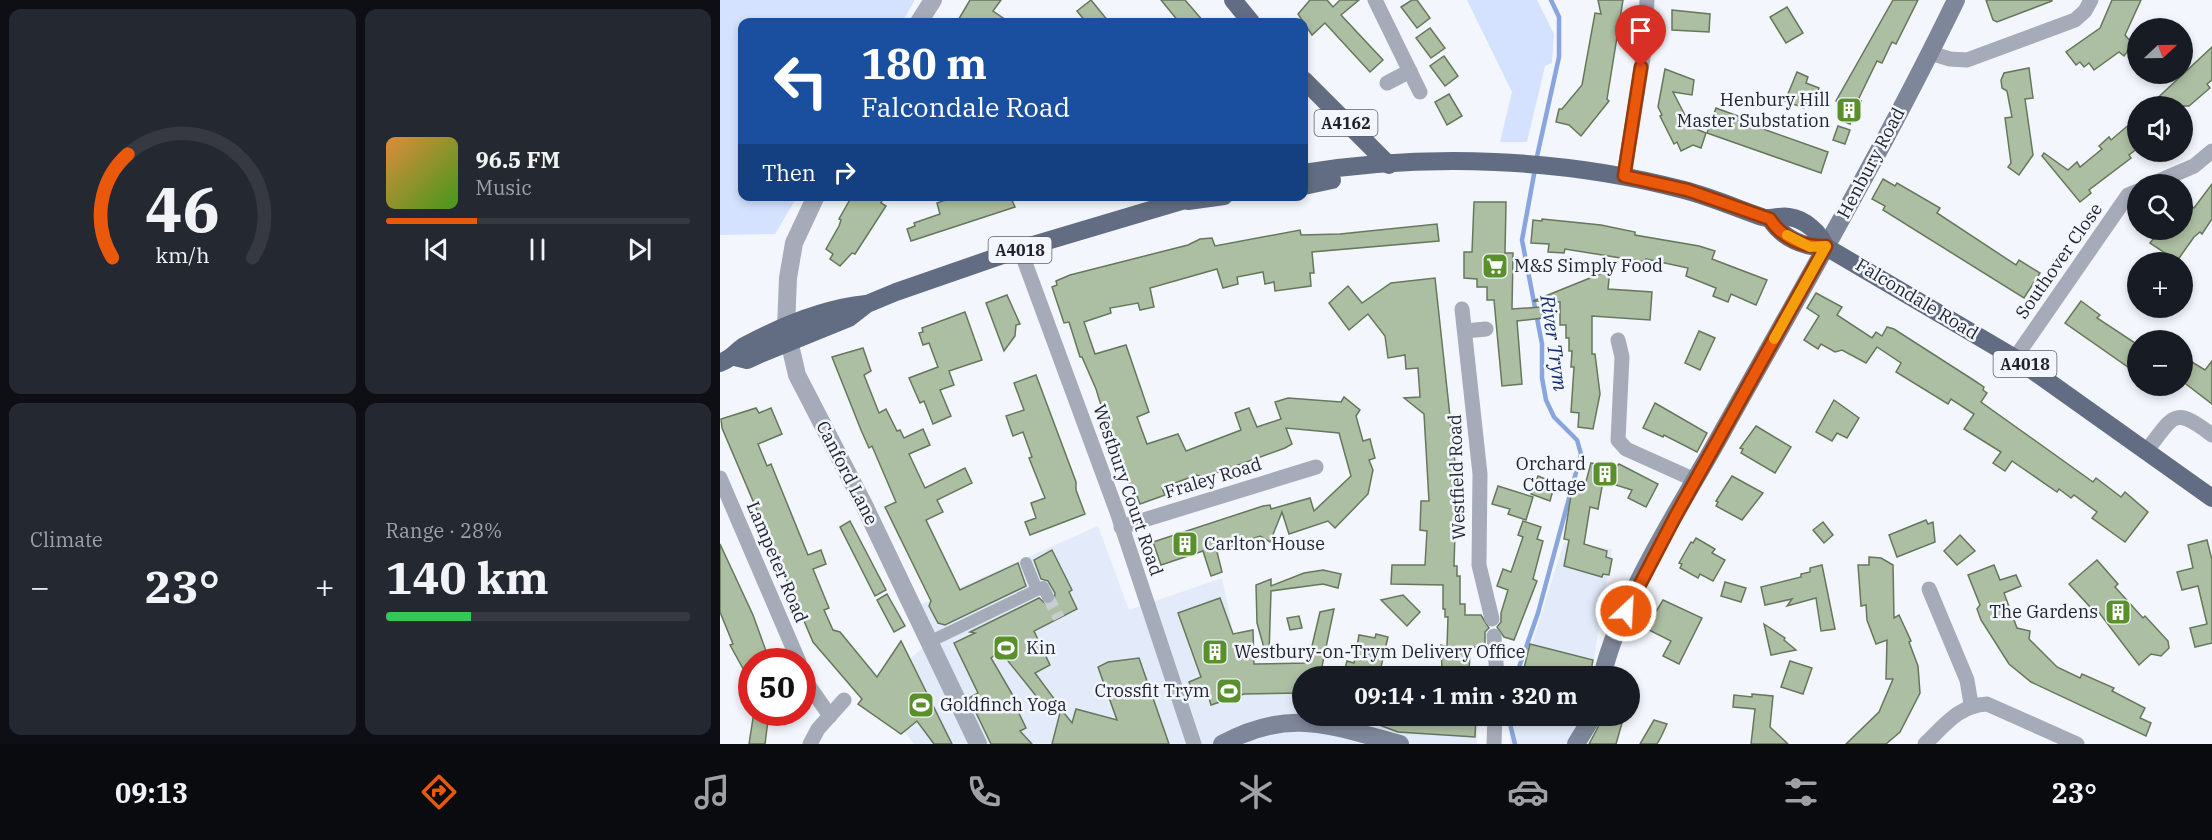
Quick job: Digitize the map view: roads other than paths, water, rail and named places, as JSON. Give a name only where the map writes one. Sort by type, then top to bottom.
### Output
[{"type":"main road","points":[[1233,0],[1248,18]]},
{"type":"main road","name":"Henbury Road","points":[[1605,666],[1635,591],[1826,246],[1956,0]]},
{"type":"main road","name":"A4162","points":[[1308,84],[1389,165]]},
{"type":"main road","name":"Falcondale Road","points":[[1308,172],[1366,164],[1504,162],[1624,176],[1687,190],[1770,219],[1788,216],[1820,233],[1826,246],[2015,358],[2212,498]]},
{"type":"main road","name":"Falcondale Road","points":[[1308,185],[1368,174],[1389,165]]},
{"type":"main road","name":"A4018","points":[[728,360],[747,360],[788,335],[844,306],[867,304],[1020,249],[1178,201]]},
{"type":"main road","name":"A4018","points":[[1174,202],[1182,201]]},
{"type":"main road","points":[[1222,744],[1242,733],[1268,725],[1308,721],[1401,744]]},
{"type":"main road","points":[[1576,744],[1587,726]]},
{"type":"street","points":[[922,18],[933,0]]},
{"type":"street","points":[[1375,0],[1420,92]]},
{"type":"street","points":[[1624,176],[1645,45],[1647,0]]},
{"type":"street","points":[[1930,52],[1950,59],[1978,57],[2075,20],[2091,0]]},
{"type":"street","points":[[1387,83],[1410,71]]},
{"type":"street","points":[[2175,174],[2194,166],[2212,151]]},
{"type":"street","name":"Southover Close","points":[[2015,358],[2127,196]]},
{"type":"street","name":"Canford Lane","points":[[814,201],[794,243],[788,278],[788,335],[797,375],[863,503],[978,742]]},
{"type":"street","name":"Westbury Court Road","points":[[1020,249],[1121,527],[1194,744]]},
{"type":"street","name":"Westfield Road","points":[[1462,309],[1480,474],[1479,565],[1492,619]]},
{"type":"street","points":[[1465,331],[1486,329]]},
{"type":"street","points":[[1618,340],[1627,357],[1618,440],[1626,449],[1695,480]]},
{"type":"street","points":[[2147,450],[2172,419],[2181,416],[2190,418],[2212,435]]},
{"type":"street","name":"Fraley Road","points":[[1121,527],[1316,466]]},
{"type":"street","name":"Lampeter Road","points":[[720,478],[793,648]]},
{"type":"street","points":[[929,642],[1043,593],[1026,563]]},
{"type":"street","points":[[1929,589],[1967,680],[1971,704]]},
{"type":"street","points":[[1494,636],[1496,666]]},
{"type":"street","points":[[816,696],[830,716]]},
{"type":"street","points":[[810,744],[844,700]]},
{"type":"street","points":[[1925,744],[1971,704],[1987,704],[2077,744]]},
{"type":"street","points":[[1494,744],[1495,726]]},
{"type":"waterway","name":"River Trym","points":[[1536,161],[1559,57],[1559,17],[1551,0]]},
{"type":"waterway","name":"River Trym","points":[[1519,666],[1538,613],[1581,454],[1577,440],[1554,417],[1546,400],[1542,378],[1542,344],[1522,240],[1535,169]]},
{"type":"waterway","name":"River Trym","points":[[1510,726],[1515,744]]},
{"type":"tunnel","points":[[1048,597],[1059,618]]},
{"type":"place","name":"Henbury Hill Master Substation","points":[[1849,110]]},
{"type":"place","name":"M&S Simply Food","points":[[1495,266]]},
{"type":"place","name":"Orchard Cottage","points":[[1605,474]]},
{"type":"place","name":"Carlton House","points":[[1185,544]]},
{"type":"place","name":"The Gardens","points":[[2118,612]]},
{"type":"place","name":"Kin","points":[[1006,648]]},
{"type":"place","name":"Westbury-on-Trym Delivery Office","points":[[1215,652]]},
{"type":"place","name":"Crossfit Trym","points":[[1229,691]]},
{"type":"place","name":"Goldfinch Yoga","points":[[921,705]]}]
